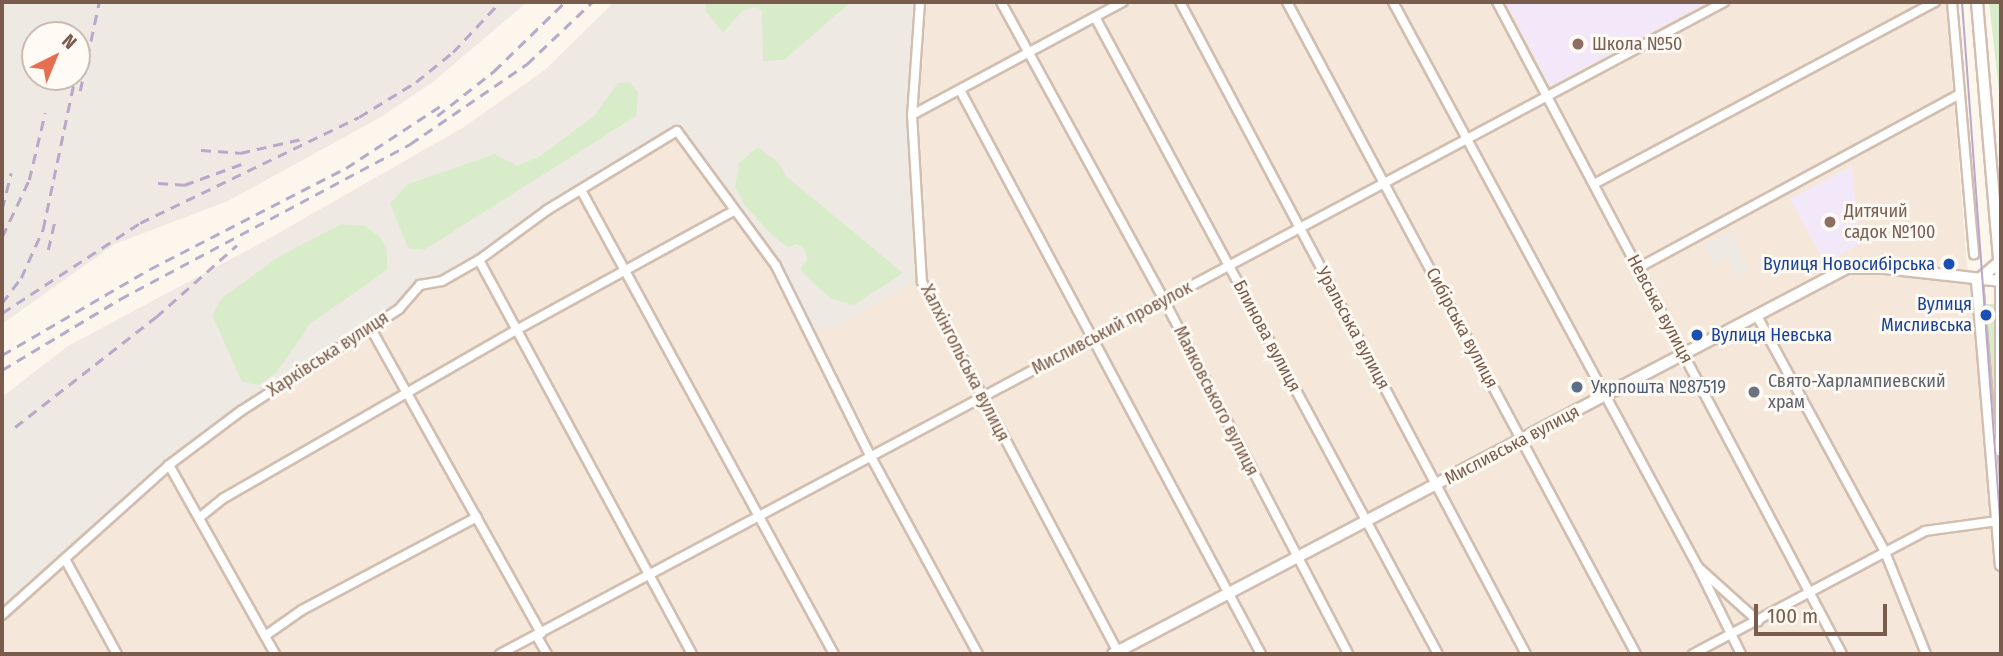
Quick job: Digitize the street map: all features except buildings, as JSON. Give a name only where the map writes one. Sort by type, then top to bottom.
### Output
[{"type":"main road","points":[[1977,2],[2001,281],[2001,451]]},
{"type":"main road","points":[[2000,263],[1977,281],[2001,565]]},
{"type":"main road","points":[[1983,356],[2000,357]]},
{"type":"street","name":"Халхінгольська вулиця","points":[[920,2],[912,116],[922,282],[1116,653]]},
{"type":"street","name":"Маяковського вулиця","points":[[1001,2],[1164,300],[1348,654]]},
{"type":"street","points":[[912,116],[1123,2]]},
{"type":"street","name":"Уральська вулиця","points":[[1180,2],[1526,654]]},
{"type":"street","name":"Сибірська вулиця","points":[[1287,2],[1636,654]]},
{"type":"street","points":[[1393,2],[1698,567],[1741,654]]},
{"type":"street","name":"Невська вулиця","points":[[1497,2],[1842,654]]},
{"type":"street","name":"Мисливський провулок","points":[[500,654],[1722,2]]},
{"type":"street","points":[[1594,184],[1935,2]]},
{"type":"street","points":[[1952,2],[1973,254]]},
{"type":"street","name":"Блинова вулиця","points":[[1095,17],[1438,654]]},
{"type":"street","points":[[960,90],[1261,654]]},
{"type":"street","points":[[1638,268],[1960,94]]},
{"type":"street","name":"Харківська вулиця","points":[[2,615],[169,465],[252,403],[399,309],[420,285],[442,281],[479,260],[581,190],[677,131],[735,210]]},
{"type":"street","points":[[581,190],[834,654]]},
{"type":"street","points":[[199,518],[224,499],[410,396],[518,329],[627,272],[735,210],[776,266],[871,457],[978,654]]},
{"type":"street","points":[[479,260],[692,654]]},
{"type":"street","name":"Мисливська вулиця","points":[[1116,653],[1855,266],[1977,281],[2001,281]]},
{"type":"street","points":[[1757,316],[1885,552],[1926,654]]},
{"type":"street","points":[[370,327],[477,517],[547,654]]},
{"type":"street","points":[[169,465],[275,654]]},
{"type":"street","points":[[265,636],[302,610],[477,517]]},
{"type":"street","points":[[1693,654],[1934,528],[1997,521]]},
{"type":"street","points":[[65,559],[117,654]]},
{"type":"street","points":[[1698,567],[1758,621]]},
{"type":"shaded area","points":[[2,2],[527,2],[433,82],[381,117],[228,201],[115,244],[2,324]]},
{"type":"shaded area","points":[[614,2],[914,2],[906,117],[915,282],[831,329],[812,327],[780,262],[680,123],[545,206],[476,255],[441,276],[417,281],[396,305],[238,406],[166,461],[2,608],[2,397],[68,346],[261,243],[464,127],[546,69]]},
{"type":"shaded area","points":[[914,2],[1946,2],[1967,263],[1982,357],[2001,565],[2001,654],[2,654],[2,608],[201,433],[396,305],[417,281],[441,276],[476,255],[545,206],[680,123],[780,262],[812,327],[906,117]]},
{"type":"shaded area","name":"Школа №50","points":[[1506,2],[1707,2],[1550,86]]},
{"type":"shaded area","name":"Дитячий садок №100","points":[[1852,166],[1859,244],[1825,263],[1790,199]]},
{"type":"shaded area","points":[[1730,231],[1751,271],[1738,278],[1728,259],[1714,266],[1703,245]]},
{"type":"green space","points":[[706,2],[851,2],[784,60],[763,61],[762,10],[755,7],[742,11],[723,33],[706,11]]},
{"type":"green space","points":[[1989,2],[2001,2],[2001,109]]},
{"type":"green space","points":[[630,82],[638,93],[636,116],[424,250],[408,248],[390,203],[408,184],[495,154],[517,166],[539,157],[594,116],[618,83]]},
{"type":"green space","points":[[758,147],[779,163],[787,177],[903,273],[854,305],[832,299],[814,284],[800,269],[807,259],[805,249],[796,244],[788,247],[773,236],[745,206],[735,187],[739,163]]},
{"type":"green space","points":[[341,224],[365,226],[380,237],[387,250],[387,270],[310,324],[277,372],[259,385],[242,382],[212,315],[222,298],[280,256]]},
{"type":"green space","points":[[1975,304],[2001,304],[2001,565]]},
{"type":"tram line","points":[[1962,2],[2001,532]]},
{"type":"railway","points":[[91,39],[99,2]]},
{"type":"railway","points":[[2,313],[140,223],[359,117],[416,82],[453,52],[500,2]]},
{"type":"railway","points":[[437,116],[494,71],[565,2]]},
{"type":"railway","points":[[2,370],[120,299],[410,144],[527,64],[592,2]]},
{"type":"railway","points":[[2,303],[21,278],[43,229],[72,91]]},
{"type":"railway","points":[[2,355],[150,269],[346,168],[442,105]]},
{"type":"railway","points":[[2,237],[29,180],[45,113]]},
{"type":"railway","points":[[201,150],[240,153],[301,139]]},
{"type":"railway","points":[[158,183],[184,185],[244,163]]},
{"type":"railway","points":[[2,209],[11,173]]},
{"type":"railway","points":[[48,250],[54,223]]},
{"type":"railway","points":[[15,427],[156,317],[237,245]]},
{"type":"place","name":"Школа №50","points":[[1578,44]]},
{"type":"place","name":"Дитячий садок №100","points":[[1830,222]]},
{"type":"place","name":"Вулиця Новосибірська","points":[[1949,264]]},
{"type":"place","name":"Вулиця Мисливська","points":[[1986,315]]},
{"type":"place","name":"Вулиця Невська","points":[[1697,335]]},
{"type":"place","name":"Укрпошта №87519","points":[[1577,387]]},
{"type":"place","name":"Свято-Харлампиевский храм","points":[[1754,392]]}]
